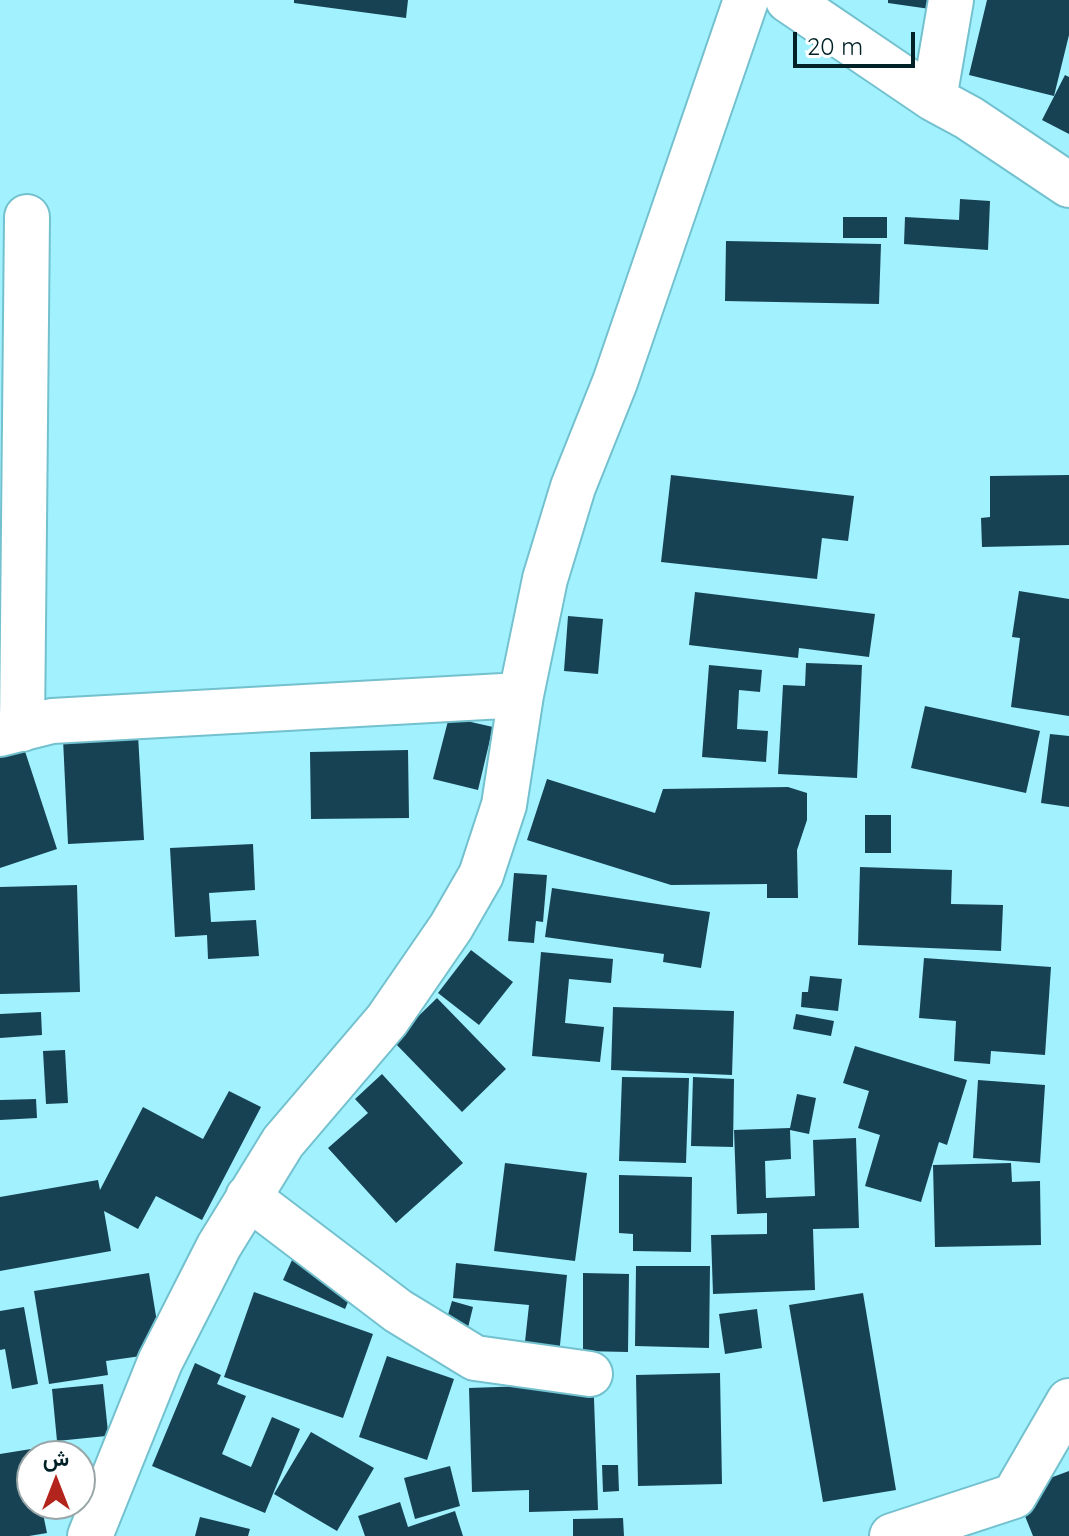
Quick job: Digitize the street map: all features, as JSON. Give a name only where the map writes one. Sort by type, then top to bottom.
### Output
[{"type":"street","points":[[90,1536],[160,1362],[219,1246],[283,1142],[387,1020],[451,927],[481,875],[504,805],[521,695],[545,579],[573,487],[615,382],[746,0]]},
{"type":"street","points":[[788,0],[934,99],[969,118],[1069,185]]},
{"type":"street","points":[[934,99],[951,0]]},
{"type":"street","points":[[27,217],[11,731],[52,721],[521,695]]},
{"type":"street","points":[[248,1197],[398,1311],[475,1358],[590,1374]]},
{"type":"street","points":[[892,1536],[1014,1496],[1069,1401]]},
{"type":"building","points":[[294,0],[408,0],[406,18],[294,3]]},
{"type":"building","points":[[888,0],[931,0],[930,9],[888,3]]},
{"type":"building","points":[[987,0],[1069,0],[1069,35],[1054,96],[969,75]]},
{"type":"building","points":[[1065,75],[1069,77],[1069,134],[1042,120]]},
{"type":"building","points":[[960,199],[990,201],[988,250],[904,244],[905,217],[959,220]]},
{"type":"building","points":[[843,217],[887,217],[887,238],[843,238]]},
{"type":"building","points":[[726,241],[881,244],[879,304],[725,301]]},
{"type":"building","points":[[671,475],[854,496],[848,541],[822,538],[817,579],[661,562]]},
{"type":"building","points":[[1069,475],[1069,545],[982,547],[981,518],[990,517],[990,476]]},
{"type":"building","points":[[1019,591],[1069,599],[1069,716],[1011,707],[1020,638],[1012,637]]},
{"type":"building","points":[[695,592],[875,614],[869,657],[799,648],[798,658],[689,645]]},
{"type":"building","points":[[568,616],[603,619],[598,674],[564,671]]},
{"type":"building","points":[[806,663],[862,665],[857,778],[778,774],[783,685],[805,686]]},
{"type":"building","points":[[709,665],[762,670],[760,692],[739,690],[737,729],[768,731],[766,762],[702,757]]},
{"type":"building","points":[[925,706],[1040,731],[1026,793],[911,768]]},
{"type":"building","points":[[449,717],[493,727],[478,790],[433,779]]},
{"type":"building","points":[[1050,734],[1069,736],[1069,807],[1041,803]]},
{"type":"building","points":[[138,735],[144,840],[68,844],[63,739]]},
{"type":"building","points":[[21,739],[57,849],[0,868],[0,746]]},
{"type":"building","points":[[408,750],[409,818],[311,819],[310,752]]},
{"type":"building","points":[[547,779],[655,813],[663,789],[788,787],[807,793],[807,820],[797,850],[798,898],[767,898],[767,884],[671,885],[527,840]]},
{"type":"building","points":[[865,815],[891,815],[891,853],[865,853]]},
{"type":"building","points":[[253,844],[255,890],[209,893],[211,922],[256,920],[259,956],[208,959],[207,935],[175,937],[170,848]]},
{"type":"building","points":[[860,867],[952,870],[951,904],[1003,905],[1001,951],[858,945]]},
{"type":"building","points":[[514,873],[547,875],[543,922],[536,921],[534,943],[508,941]]},
{"type":"building","points":[[77,885],[80,992],[0,994],[0,887]]},
{"type":"building","points":[[552,888],[710,912],[701,968],[663,962],[664,954],[545,937]]},
{"type":"building","points":[[471,950],[513,982],[479,1025],[438,993]]},
{"type":"building","points":[[541,952],[613,959],[611,983],[569,979],[565,1023],[604,1027],[600,1062],[532,1056]]},
{"type":"building","points":[[924,958],[1051,967],[1045,1055],[991,1051],[990,1064],[954,1061],[956,1021],[919,1018]]},
{"type":"building","points":[[810,976],[842,979],[838,1011],[801,1007],[802,992],[808,992]]},
{"type":"building","points":[[437,998],[506,1069],[462,1112],[393,1041]]},
{"type":"building","points":[[613,1007],[734,1011],[732,1075],[611,1070]]},
{"type":"building","points":[[41,1012],[42,1035],[0,1038],[0,1014]]},
{"type":"building","points":[[796,1014],[834,1021],[831,1036],[793,1029]]},
{"type":"building","points":[[855,1046],[967,1080],[947,1145],[939,1142],[921,1202],[865,1186],[880,1135],[858,1128],[869,1091],[843,1083]]},
{"type":"building","points":[[65,1050],[68,1103],[46,1104],[43,1051]]},
{"type":"building","points":[[382,1074],[463,1163],[396,1223],[328,1148],[368,1113],[355,1099]]},
{"type":"building","points":[[622,1077],[689,1078],[686,1163],[619,1161]]},
{"type":"building","points":[[693,1077],[734,1079],[733,1147],[691,1146]]},
{"type":"building","points":[[978,1080],[1045,1085],[1040,1163],[973,1158]]},
{"type":"building","points":[[229,1091],[261,1107],[202,1220],[156,1196],[138,1229],[104,1211],[111,1251],[0,1271],[0,1197],[98,1180],[100,1190],[143,1107],[203,1139]]},
{"type":"building","points":[[797,1094],[816,1098],[809,1134],[790,1130],[791,1159],[765,1161],[766,1198],[815,1196],[813,1140],[856,1138],[859,1228],[813,1229],[815,1290],[713,1294],[711,1235],[767,1234],[767,1213],[737,1214],[734,1130],[790,1128]]},
{"type":"building","points":[[36,1099],[37,1118],[0,1120],[0,1100]]},
{"type":"building","points":[[505,1163],[587,1173],[575,1261],[494,1251]]},
{"type":"building","points":[[1011,1163],[1012,1182],[1040,1181],[1041,1245],[935,1247],[933,1165]]},
{"type":"building","points":[[619,1175],[692,1177],[691,1252],[633,1251],[633,1234],[619,1233]]},
{"type":"building","points":[[292,1260],[354,1288],[345,1309],[283,1280]]},
{"type":"building","points":[[456,1263],[567,1275],[559,1355],[524,1351],[529,1305],[453,1298]]},
{"type":"building","points":[[636,1266],[710,1266],[709,1348],[635,1346]]},
{"type":"building","points":[[149,1273],[162,1353],[106,1361],[108,1375],[49,1384],[34,1291]]},
{"type":"building","points":[[583,1273],[629,1274],[628,1352],[583,1351]]},
{"type":"building","points":[[254,1292],[373,1334],[343,1418],[224,1377]]},
{"type":"building","points":[[863,1293],[896,1490],[823,1502],[789,1305]]},
{"type":"building","points":[[452,1301],[473,1307],[463,1348],[440,1342]]},
{"type":"building","points":[[24,1307],[38,1384],[12,1389],[5,1349],[0,1350],[0,1311]]},
{"type":"building","points":[[757,1309],[762,1348],[725,1354],[719,1314]]},
{"type":"building","points":[[387,1356],[454,1379],[427,1460],[359,1437]]},
{"type":"building","points":[[195,1363],[221,1375],[217,1384],[246,1396],[222,1454],[251,1467],[272,1417],[300,1429],[265,1513],[152,1466]]},
{"type":"building","points":[[593,1371],[598,1510],[529,1512],[529,1490],[472,1492],[469,1388],[555,1385]]},
{"type":"building","points":[[720,1373],[722,1484],[638,1486],[636,1375]]},
{"type":"building","points":[[103,1384],[108,1432],[118,1406],[152,1420],[96,1492],[96,1462],[106,1436],[57,1440],[52,1389]]},
{"type":"building","points":[[311,1432],[374,1468],[337,1531],[274,1494]]},
{"type":"building","points":[[16,1451],[16,1520],[44,1520],[47,1533],[0,1536],[0,1454]]},
{"type":"building","points":[[602,1465],[618,1465],[619,1491],[603,1492]]},
{"type":"building","points":[[450,1466],[460,1506],[415,1519],[404,1478]]},
{"type":"building","points":[[1069,1471],[1069,1536],[1033,1536],[1015,1491]]},
{"type":"building","points":[[400,1502],[408,1527],[455,1511],[463,1536],[365,1536],[358,1516]]},
{"type":"building","points":[[200,1517],[250,1529],[248,1536],[195,1536]]},
{"type":"building","points":[[623,1518],[624,1536],[573,1536],[573,1519]]}]
